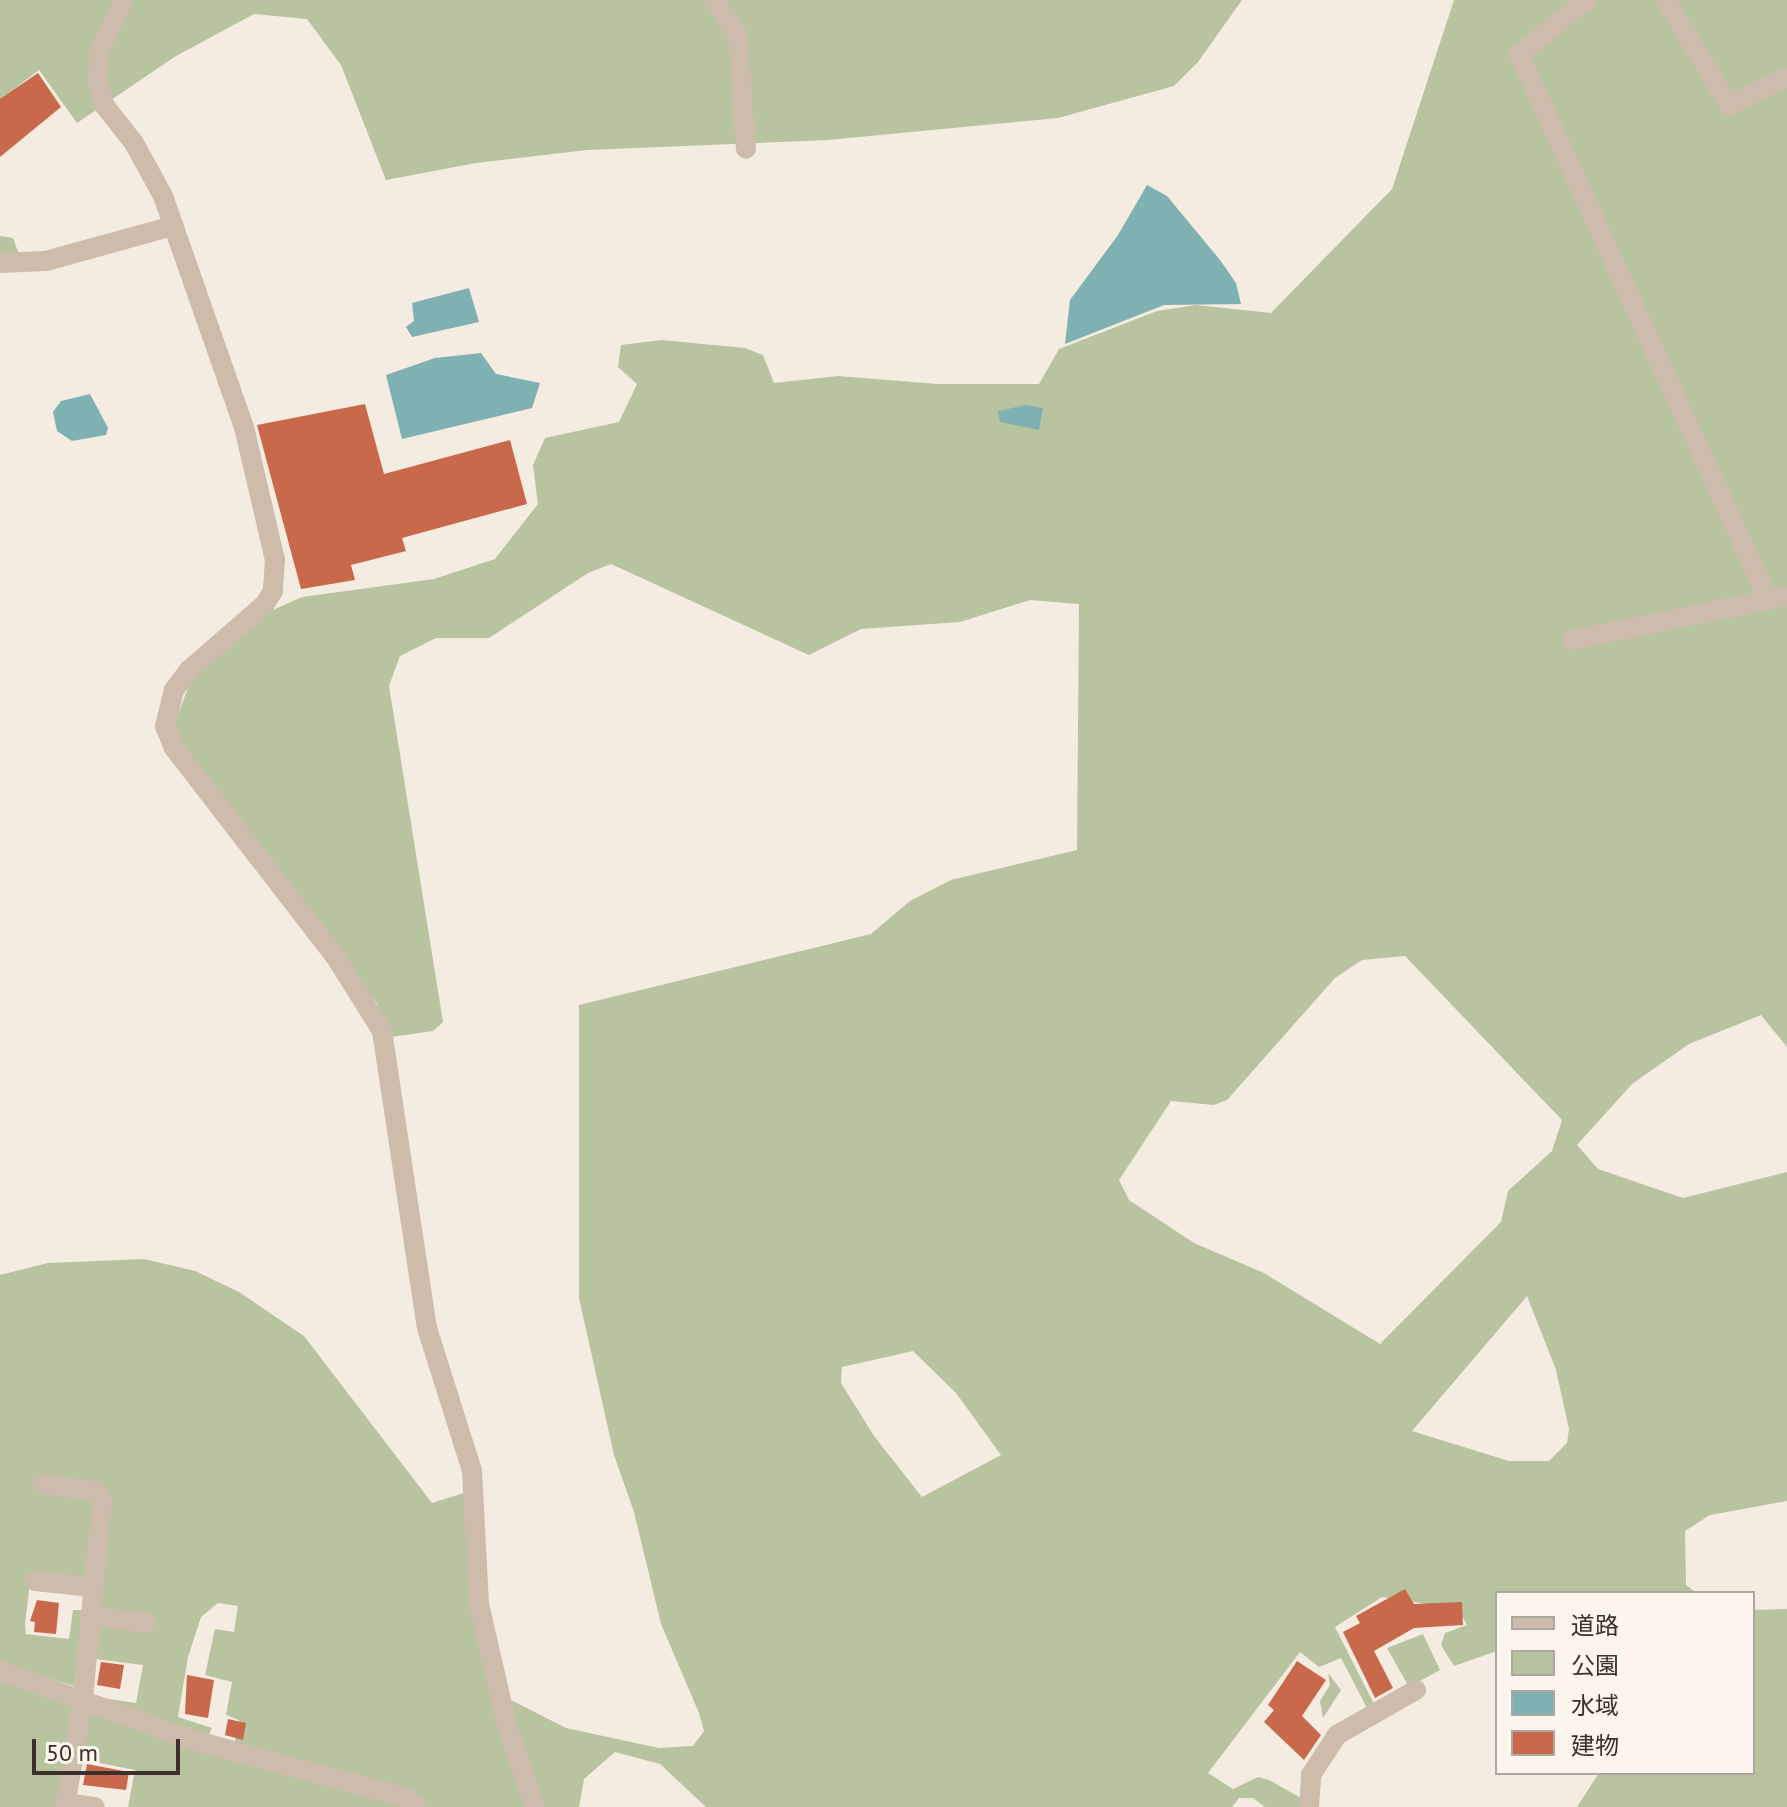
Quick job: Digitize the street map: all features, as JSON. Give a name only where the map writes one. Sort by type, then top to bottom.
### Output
[{"type":"street","points":[[124,0],[99,52],[98,82],[104,105],[157,185],[173,226],[244,427],[275,560],[273,591],[265,604],[189,670],[174,690],[165,726],[174,748],[335,956],[382,1031],[427,1328],[472,1471],[479,1604],[507,1726],[535,1807]]},
{"type":"street","points":[[714,0],[738,35],[746,149]]},
{"type":"street","points":[[1571,640],[1777,598],[1519,54],[1587,0]]},
{"type":"street","points":[[1666,0],[1729,105],[1787,77]]},
{"type":"street","points":[[0,263],[46,261],[173,226]]},
{"type":"street","points":[[43,1484],[97,1491],[102,1501],[83,1699],[65,1805],[95,1807]]},
{"type":"street","points":[[35,1581],[93,1587]]},
{"type":"street","points":[[90,1616],[146,1623]]},
{"type":"street","points":[[0,1671],[207,1745],[407,1798],[417,1807]]},
{"type":"street","points":[[1309,1807],[1311,1775],[1337,1735],[1416,1690]]},
{"type":"green space","points":[[0,0],[1242,0],[1198,62],[1174,86],[1058,118],[828,140],[587,150],[476,163],[386,180],[341,65],[307,19],[254,14],[176,56],[77,123],[39,70],[0,100]]},
{"type":"green space","points":[[1454,0],[1787,0],[1787,1047],[1761,1015],[1689,1044],[1632,1084],[1577,1145],[1598,1169],[1683,1198],[1787,1172],[1787,1501],[1710,1515],[1685,1531],[1686,1585],[1694,1591],[1495,1591],[1495,1652],[1454,1666],[1441,1645],[1445,1633],[1467,1625],[1458,1609],[1382,1597],[1335,1627],[1375,1706],[1368,1710],[1341,1658],[1319,1667],[1300,1652],[1208,1773],[1233,1789],[1258,1777],[1269,1780],[1301,1798],[1304,1807],[1265,1807],[1253,1798],[1239,1798],[1232,1807],[706,1807],[660,1764],[615,1752],[584,1779],[579,1807],[128,1807],[135,1770],[79,1759],[87,1712],[234,1746],[239,1720],[226,1715],[232,1682],[205,1675],[215,1629],[234,1632],[238,1606],[218,1603],[201,1617],[188,1657],[178,1717],[212,1728],[208,1736],[101,1698],[136,1703],[143,1665],[95,1659],[101,1612],[86,1582],[30,1583],[25,1624],[26,1634],[69,1639],[73,1610],[84,1610],[74,1686],[22,1670],[76,1710],[67,1807],[0,1807],[0,1275],[48,1263],[144,1259],[195,1271],[239,1292],[304,1336],[432,1503],[467,1492],[493,1691],[566,1728],[659,1748],[693,1746],[704,1731],[661,1624],[634,1512],[614,1455],[579,1298],[579,1005],[871,934],[910,901],[951,880],[1077,850],[1079,604],[1030,600],[960,622],[861,629],[809,655],[611,564],[588,573],[489,638],[436,638],[400,656],[389,686],[443,1022],[433,1031],[391,1037],[377,1003],[183,749],[173,728],[193,674],[264,614],[302,597],[434,579],[495,559],[538,504],[533,465],[545,438],[619,422],[637,384],[618,367],[621,345],[661,340],[745,348],[763,355],[774,383],[838,376],[937,384],[1039,384],[1059,349],[1157,311],[1196,305],[1271,313],[1392,189]],"holes":[[[1405,956],[1562,1120],[1552,1151],[1508,1191],[1501,1222],[1380,1344],[1264,1273],[1194,1243],[1129,1200],[1119,1180],[1171,1101],[1214,1105],[1227,1100],[1335,978],[1362,960]],[[1527,1296],[1556,1370],[1569,1429],[1567,1443],[1549,1461],[1509,1461],[1412,1431]],[[913,1351],[956,1393],[1001,1455],[922,1497],[874,1436],[841,1383],[842,1367]]]},
{"type":"green space","points":[[0,236],[13,238],[20,257],[0,263]]},
{"type":"green space","points":[[1787,1609],[1787,1807],[1577,1807],[1598,1775],[1755,1775],[1755,1610]]},
{"type":"green space","points":[[1423,1634],[1440,1670],[1409,1687],[1387,1648]]},
{"type":"green space","points":[[1328,1673],[1341,1690],[1323,1718],[1320,1701],[1330,1685]]},
{"type":"water","points":[[1147,185],[1167,196],[1220,260],[1236,283],[1241,304],[1164,305],[1065,344],[1070,300],[1118,235]]},
{"type":"water","points":[[469,288],[479,322],[412,337],[406,327],[414,321],[412,303]]},
{"type":"water","points":[[481,353],[496,374],[540,383],[532,408],[402,439],[386,375],[435,358]]},
{"type":"water","points":[[90,394],[108,428],[106,435],[72,441],[57,431],[53,412],[61,401]]},
{"type":"water","points":[[1026,405],[1043,408],[1039,430],[1000,422],[998,411]]},
{"type":"building","points":[[38,73],[61,107],[0,157],[0,99]]},
{"type":"building","points":[[365,404],[384,474],[510,440],[527,504],[402,538],[406,551],[351,565],[355,580],[301,589],[257,425]]},
{"type":"building","points":[[1405,1589],[1414,1604],[1462,1602],[1463,1625],[1414,1628],[1374,1651],[1393,1688],[1375,1698],[1343,1632],[1360,1623],[1356,1616]]},
{"type":"building","points":[[37,1600],[59,1603],[56,1634],[34,1632],[35,1622],[30,1621]]},
{"type":"building","points":[[1297,1661],[1326,1680],[1302,1716],[1321,1735],[1304,1760],[1264,1722],[1274,1710],[1268,1705]]},
{"type":"building","points":[[101,1662],[124,1665],[120,1689],[97,1685]]},
{"type":"building","points":[[187,1675],[214,1680],[208,1718],[185,1714]]},
{"type":"building","points":[[228,1719],[246,1723],[243,1740],[225,1735]]},
{"type":"building","points":[[87,1764],[129,1772],[126,1790],[83,1785]]}]
